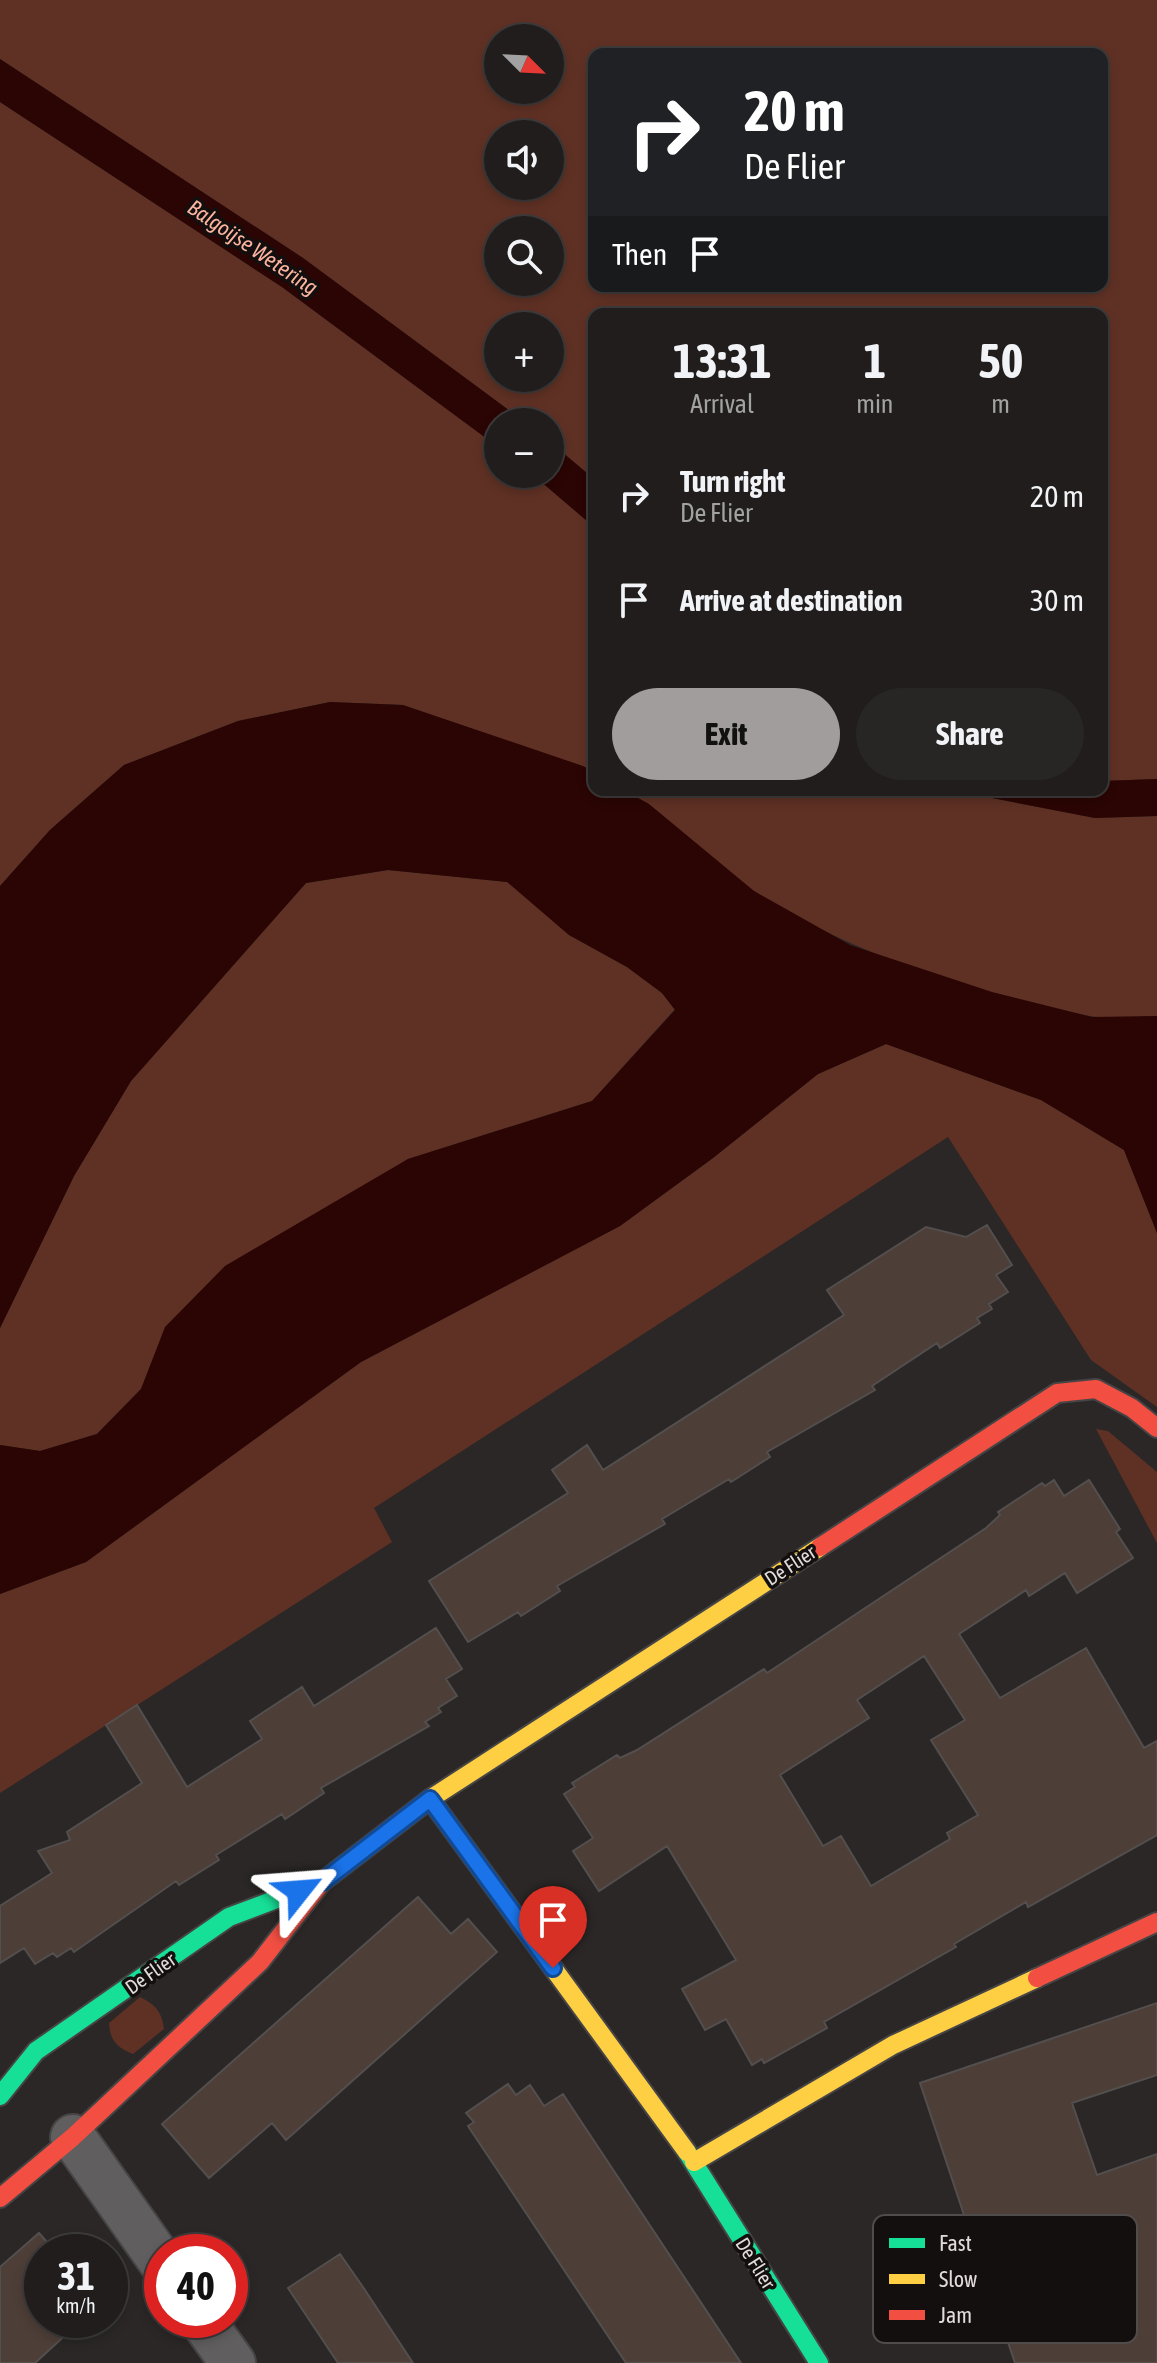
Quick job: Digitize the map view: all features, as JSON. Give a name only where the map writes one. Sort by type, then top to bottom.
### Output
[{"type":"street","name":"De Flier","points":[[0,2198],[73,2137],[260,1962],[322,1882],[430,1799],[1057,1393],[1096,1389],[1132,1408],[1157,1428]]},
{"type":"street","name":"De Flier","points":[[430,1799],[694,2162],[819,2363]]},
{"type":"street","name":"De Flier","points":[[0,2096],[36,2051],[229,1917],[322,1882]]},
{"type":"street","points":[[694,2162],[893,2045],[1157,1922]]},
{"type":"street","points":[[73,2137],[144,2238]]},
{"type":"street","points":[[215,2338],[233,2363]]},
{"type":"shaded area","points":[[0,0],[1157,0],[1157,779],[1108,781],[1108,308],[588,308],[588,474],[564,454],[564,408],[506,408],[484,392],[564,392],[564,312],[484,312],[484,392],[303,258],[0,59]]},
{"type":"shaded area","points":[[0,102],[282,287],[484,437],[484,488],[548,488],[588,522],[588,770],[403,705],[330,702],[238,721],[124,765],[50,830],[0,886]]},
{"type":"shaded area","points":[[634,796],[986,796],[1095,818],[1157,816],[1157,1016],[1098,1017],[1049,1008],[961,985],[871,952],[789,913],[754,891]]},
{"type":"shaded area","points":[[388,870],[508,882],[569,935],[627,967],[662,993],[675,1009],[592,1101],[408,1159],[166,1327],[141,1389],[97,1434],[40,1451],[0,1445],[0,1328],[74,1176],[131,1081],[306,883]]},
{"type":"shaded area","points":[[886,1044],[1041,1100],[1124,1150],[1157,1233],[1157,1407],[1091,1360],[948,1137],[374,1508],[392,1542],[0,1793],[0,1594],[86,1562],[361,1362],[620,1226],[713,1158],[818,1074]]},
{"type":"shaded area","points":[[1096,1429],[1108,1431],[1157,1472],[1157,1543]]},
{"type":"shaded area","points":[[140,1997],[157,2010],[164,2029],[133,2054],[115,2042],[109,2023]]},
{"type":"water","name":"Balgoijse Wetering","points":[[0,59],[303,258],[506,408],[484,408],[484,437],[282,287],[0,102]]},
{"type":"water","points":[[564,454],[588,474],[588,522],[548,488],[564,488]]},
{"type":"water","points":[[330,702],[403,705],[583,766],[588,769],[588,796],[635,796],[649,804],[754,891],[850,945],[992,992],[1092,1017],[1157,1016],[1157,1233],[1124,1150],[1041,1100],[886,1044],[818,1074],[713,1158],[620,1226],[361,1362],[86,1562],[0,1594],[0,1445],[40,1451],[97,1434],[141,1389],[165,1327],[225,1266],[408,1159],[592,1101],[675,1010],[662,993],[627,967],[569,935],[507,882],[388,870],[306,883],[131,1081],[74,1176],[0,1328],[0,886],[50,830],[124,765],[238,721]]},
{"type":"water","points":[[1157,779],[1157,816],[1095,818],[986,796],[1108,796],[1108,781]]},
{"type":"building","points":[[987,1225],[1012,1265],[996,1275],[1008,1292],[989,1304],[992,1309],[977,1318],[980,1323],[940,1348],[937,1343],[872,1386],[875,1390],[767,1452],[770,1457],[731,1482],[729,1479],[662,1519],[665,1524],[557,1586],[560,1591],[521,1616],[518,1612],[468,1642],[429,1581],[568,1493],[552,1470],[587,1445],[603,1470],[844,1315],[827,1290],[926,1227],[966,1237]]},
{"type":"building","points":[[1054,1480],[1064,1496],[1089,1480],[1120,1529],[1116,1532],[1133,1558],[1077,1593],[1065,1573],[1029,1596],[1026,1590],[959,1634],[1000,1698],[1086,1648],[1144,1748],[1157,1741],[1157,1835],[1028,1907],[1026,1902],[954,1944],[956,1947],[824,2022],[827,2028],[764,2063],[762,2059],[752,2065],[726,2019],[705,2030],[682,1989],[736,1960],[667,1846],[599,1891],[573,1851],[593,1838],[564,1794],[575,1787],[572,1783],[617,1755],[620,1758],[637,1750],[764,1669],[767,1673],[986,1528],[1000,1515],[998,1512],[1042,1483],[1045,1486]],"holes":[[[924,1656],[965,1720],[931,1740],[978,1815],[947,1833],[950,1839],[871,1886],[841,1836],[823,1846],[780,1775],[869,1718],[857,1700]]]},
{"type":"building","points":[[436,1628],[462,1669],[446,1679],[457,1696],[438,1708],[441,1712],[425,1722],[429,1726],[321,1788],[324,1793],[285,1819],[282,1814],[216,1855],[219,1860],[179,1885],[176,1881],[74,1952],[71,1948],[57,1957],[53,1953],[35,1964],[24,1948],[0,1963],[0,1906],[52,1873],[38,1851],[70,1840],[67,1832],[142,1783],[106,1725],[137,1705],[187,1787],[262,1739],[250,1721],[302,1687],[314,1706]]},
{"type":"building","points":[[418,1897],[451,1934],[468,1919],[497,1952],[286,2140],[272,2123],[209,2178],[162,2124]]},
{"type":"building","points":[[1157,2003],[1157,2075],[1072,2103],[1097,2175],[1157,2154],[1157,2363],[1015,2363],[1008,2343],[1137,2343],[1137,2215],[964,2215],[920,2083]]},
{"type":"building","points":[[508,2084],[516,2095],[530,2085],[544,2106],[563,2094],[741,2363],[626,2363],[468,2126],[474,2122],[466,2113]]},
{"type":"building","points":[[24,2246],[24,2338],[62,2338],[35,2363],[0,2363],[0,2267]]},
{"type":"building","points":[[340,2254],[413,2363],[338,2363],[288,2288]]},
{"type":"traffic: fast","points":[[0,2096],[36,2051],[229,1917],[295,1892]]},
{"type":"traffic: fast","points":[[687,2152],[819,2363]]},
{"type":"traffic: slow","points":[[322,1882],[430,1799],[820,1547]]},
{"type":"traffic: slow","points":[[430,1799],[687,2152]]},
{"type":"traffic: slow","points":[[694,2162],[893,2045],[1037,1978]]},
{"type":"traffic: jam","points":[[820,1547],[1057,1393],[1096,1389],[1132,1408],[1157,1428]]},
{"type":"traffic: jam","points":[[0,2198],[73,2137],[260,1962],[322,1882],[295,1892]]},
{"type":"traffic: jam","points":[[1037,1978],[1157,1922]]},
{"type":"route","points":[[299,1891],[322,1882],[430,1799],[553,1968]]}]
